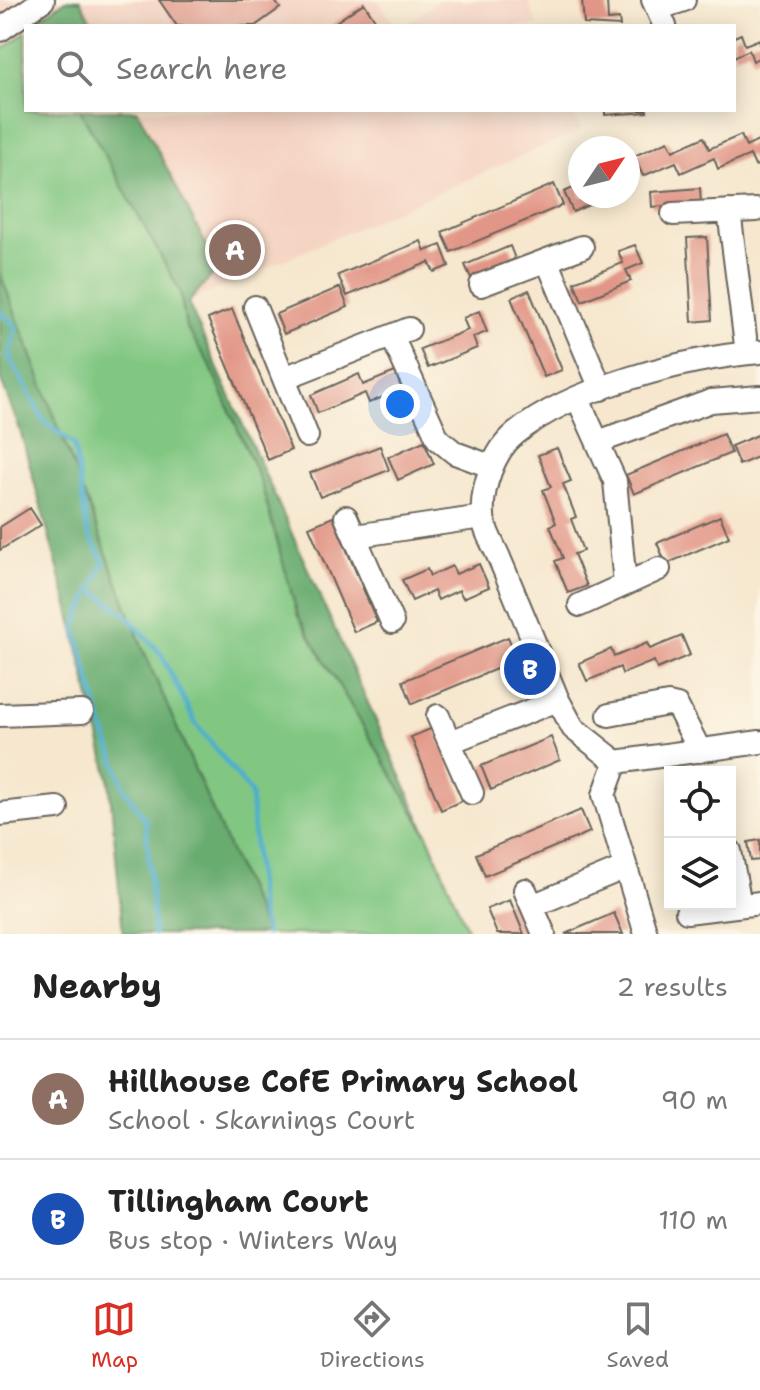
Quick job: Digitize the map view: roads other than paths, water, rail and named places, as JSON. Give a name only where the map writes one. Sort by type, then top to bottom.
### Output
[{"type":"street","points":[[0,30],[43,0]]},
{"type":"street","points":[[658,12],[684,0]]},
{"type":"street","points":[[673,214],[756,210]]},
{"type":"street","points":[[729,211],[754,352],[723,354],[601,389],[555,410],[514,435],[490,466],[482,517],[558,700],[573,728],[616,762],[709,758],[760,742]]},
{"type":"street","points":[[481,285],[582,247]]},
{"type":"street","points":[[547,260],[601,389]]},
{"type":"street","points":[[255,307],[307,436]]},
{"type":"street","points":[[284,378],[400,333],[438,439],[455,453],[490,466]]},
{"type":"street","points":[[598,442],[711,401],[760,397]]},
{"type":"street","points":[[578,399],[615,481],[625,584]]},
{"type":"street","points":[[392,622],[350,527],[482,517]]},
{"type":"street","points":[[580,605],[659,569]]},
{"type":"street","points":[[450,742],[558,700]]},
{"type":"street","points":[[609,715],[668,704],[677,706],[709,758]]},
{"type":"street","points":[[0,715],[82,712]]},
{"type":"street","points":[[438,716],[472,793]]},
{"type":"street","points":[[616,762],[604,795],[646,934]]},
{"type":"street","points":[[0,814],[57,808]]},
{"type":"street","points":[[544,934],[529,898],[626,867]]},
{"type":"street","points":[[687,912],[750,904],[736,867]]},
{"type":"waterway","points":[[0,312],[16,326],[9,356],[44,421],[74,445],[88,534],[104,562],[75,627],[102,724],[125,790],[146,821],[154,934]]},
{"type":"waterway","points":[[92,589],[127,616],[161,654],[196,724],[251,793],[259,907],[266,934]]},
{"type":"place","name":"Hillhouse CofE Primary School","points":[[235,250]]},
{"type":"place","name":"Tillingham Court","points":[[530,669]]}]
